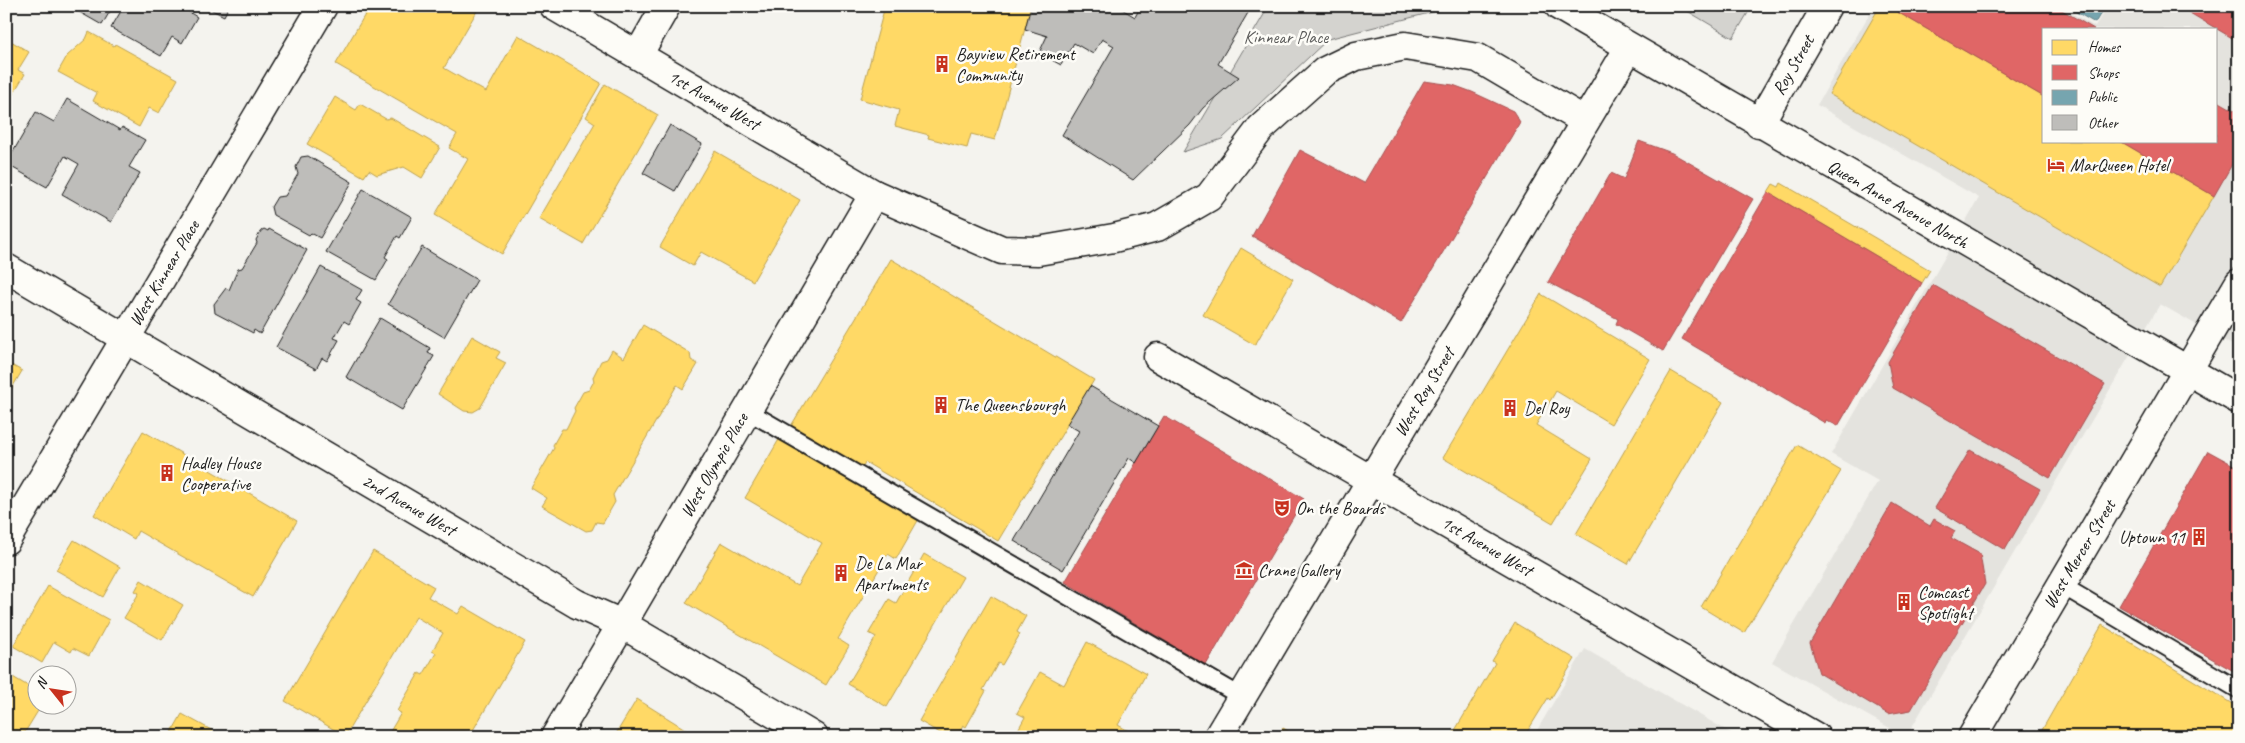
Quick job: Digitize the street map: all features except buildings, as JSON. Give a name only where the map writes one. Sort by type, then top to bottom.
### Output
[{"type":"street","name":"West Kinnear Place","points":[[6,540],[323,6]]},
{"type":"street","name":"1st Avenue West","points":[[554,6],[874,194],[1002,250],[1038,251],[1114,238],[1157,227],[1208,197],[1261,128],[1325,71],[1356,56],[1405,46],[1478,58],[1585,121]]},
{"type":"street","points":[[638,55],[666,6]]},
{"type":"street","name":"Queen Anne Avenue North","points":[[1559,6],[1759,124],[2239,400]]},
{"type":"street","name":"Roy Street","points":[[1759,124],[1826,6]]},
{"type":"street","name":"West Roy Street","points":[[1218,737],[1629,48]]},
{"type":"street","name":"West Olympic Place","points":[[555,737],[874,194]]},
{"type":"street","name":"2nd Avenue West","points":[[6,268],[578,604],[622,624],[814,737]]},
{"type":"street","name":"West Mercer Street","points":[[1972,737],[2239,283]]},
{"type":"street","name":"1st Avenue West","points":[[1158,357],[1816,737]]},
{"type":"lane","points":[[746,410],[1242,697]]},
{"type":"lane","points":[[2061,585],[2239,690]]},
{"type":"shaded area","points":[[1874,6],[2060,6],[2095,27],[2107,6],[2239,6],[2239,349],[2160,304],[1906,737],[1772,662],[1878,481],[1831,454],[1979,198],[1817,105]]},
{"type":"shaded area","points":[[1585,649],[1738,737],[1533,737]]},
{"type":"green space","name":"Kinnear Place","points":[[1269,6],[1456,6],[1328,39],[1222,139],[1183,152]]},
{"type":"green space","points":[[1679,6],[1752,6],[1733,38]]},
{"type":"place","name":"Bayview Retirement Community","points":[[942,64]]},
{"type":"place","name":"MarQueen Hotel","points":[[2056,165]]},
{"type":"place","name":"The Queensbourgh","points":[[941,405]]},
{"type":"place","name":"Del Roy","points":[[1510,408]]},
{"type":"place","name":"Hadley House Cooperative","points":[[167,473]]},
{"type":"place","name":"On the Boards","points":[[1282,508]]},
{"type":"place","name":"Uptown 11","points":[[2199,537]]},
{"type":"place","name":"Crane Gallery","points":[[1244,570]]},
{"type":"place","name":"De La Mar Apartments","points":[[841,573]]},
{"type":"place","name":"Comcast Spotlight","points":[[1904,602]]}]
